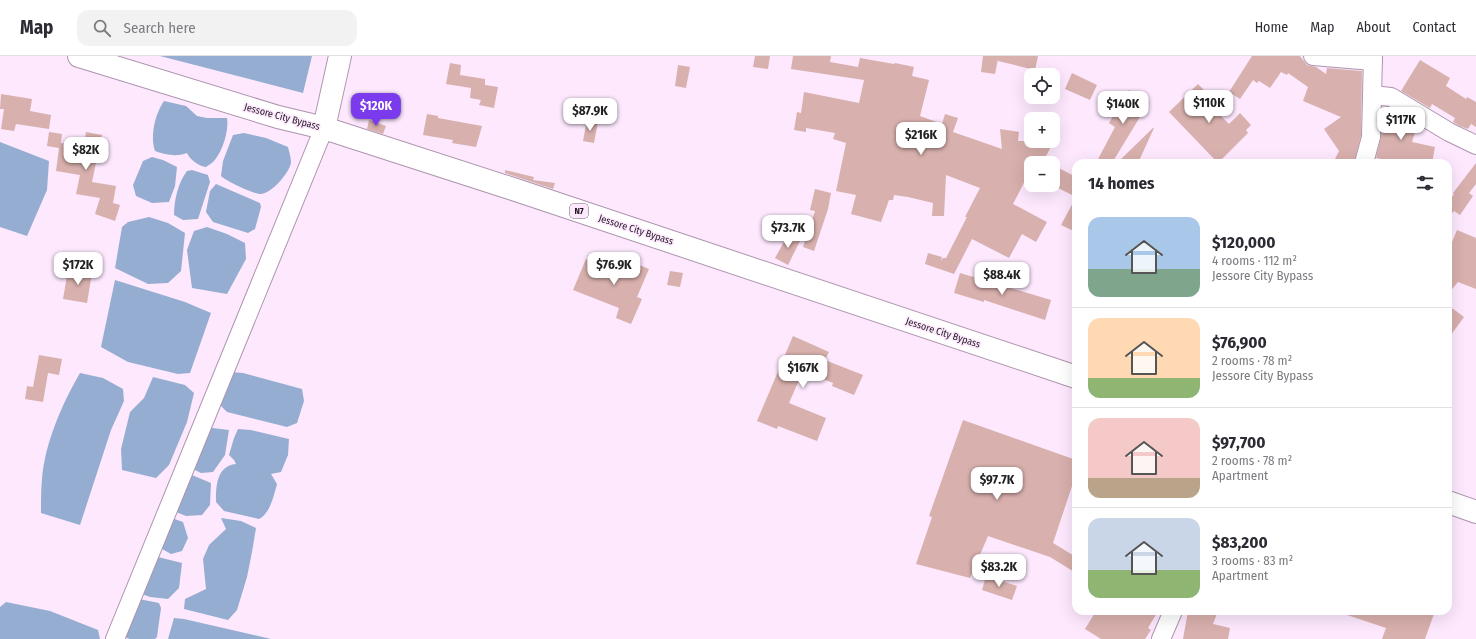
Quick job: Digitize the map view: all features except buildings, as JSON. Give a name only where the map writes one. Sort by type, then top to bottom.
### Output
[{"type":"main road","name":"Jessore City Bypass","points":[[79,56],[278,117],[324,128],[513,189],[1072,376]]},
{"type":"main road","points":[[324,128],[340,56]]},
{"type":"main road","points":[[1452,503],[1476,512]]},
{"type":"street","points":[[1312,56],[1373,58],[1371,137],[1365,159]]},
{"type":"street","points":[[1372,95],[1391,97],[1449,132],[1476,145]]},
{"type":"street","points":[[115,639],[324,128]]},
{"type":"street","points":[[1161,639],[1171,615]]},
{"type":"water","points":[[160,56],[312,56],[303,93]]},
{"type":"water","points":[[164,101],[186,106],[197,116],[207,118],[227,118],[227,128],[223,146],[214,161],[206,167],[192,160],[187,153],[171,155],[155,151],[153,139],[154,125],[158,112]]},
{"type":"water","points":[[244,133],[266,138],[288,147],[291,162],[290,167],[274,187],[264,193],[260,194],[245,189],[221,176],[223,161],[233,135]]},
{"type":"water","points":[[0,142],[49,161],[47,190],[27,236],[0,227]]},
{"type":"water","points":[[152,157],[163,160],[177,167],[175,186],[169,202],[152,203],[136,196],[133,185],[143,161]]},
{"type":"water","points":[[192,170],[208,175],[210,182],[198,219],[183,220],[174,215],[175,203],[179,186],[184,176],[187,171]]},
{"type":"water","points":[[216,184],[260,203],[261,207],[255,229],[248,233],[213,222],[206,212],[210,191]]},
{"type":"water","points":[[149,217],[168,223],[185,233],[181,271],[168,283],[148,284],[115,268],[122,227],[128,222]]},
{"type":"water","points":[[207,227],[227,234],[245,243],[246,259],[227,294],[192,288],[187,250],[194,231]]},
{"type":"water","points":[[115,280],[185,302],[211,313],[190,373],[178,374],[128,362],[101,347]]},
{"type":"water","points":[[230,372],[243,373],[302,389],[304,401],[297,423],[287,427],[227,412],[218,403]]},
{"type":"water","points":[[80,373],[103,378],[123,389],[124,401],[111,430],[80,525],[41,513],[41,492],[44,465],[55,424]]},
{"type":"water","points":[[153,377],[185,385],[194,393],[187,422],[169,465],[156,478],[122,470],[121,449],[130,412],[144,398]]},
{"type":"water","points":[[196,426],[229,430],[225,455],[213,472],[201,473],[187,466]]},
{"type":"water","points":[[238,429],[251,430],[289,439],[288,455],[281,472],[271,474],[277,484],[271,504],[263,517],[259,519],[224,511],[216,502],[218,478],[224,469],[236,464],[229,455]]},
{"type":"water","points":[[187,473],[211,483],[210,505],[202,515],[186,516],[171,510]]},
{"type":"water","points":[[169,517],[183,522],[188,538],[182,551],[171,554],[155,545]]},
{"type":"water","points":[[221,518],[241,521],[256,528],[247,577],[237,610],[228,620],[184,609],[185,599],[206,589],[203,559],[209,545],[226,529]]},
{"type":"water","points":[[150,555],[182,563],[179,588],[168,599],[150,597],[139,593]]},
{"type":"water","points":[[139,599],[159,603],[161,608],[157,637],[155,639],[130,639],[124,637]]},
{"type":"water","points":[[6,602],[50,611],[98,630],[100,639],[0,639],[0,607]]},
{"type":"water","points":[[174,618],[184,619],[271,639],[168,639]]}]
